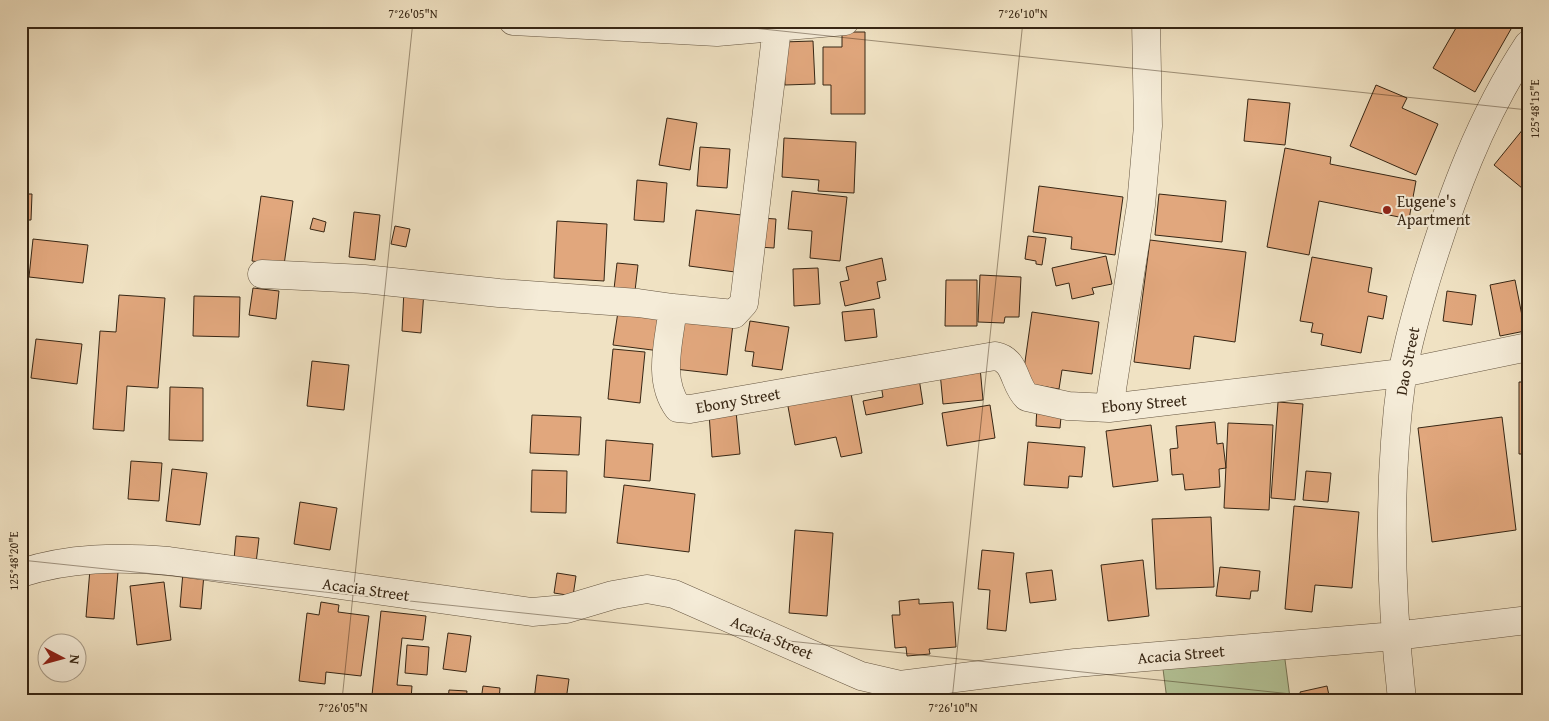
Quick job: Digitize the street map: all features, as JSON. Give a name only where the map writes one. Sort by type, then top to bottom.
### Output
[{"type":"street","points":[[513,21],[717,32],[845,21]]},
{"type":"street","points":[[1109,408],[1141,205],[1148,126],[1146,21]]},
{"type":"street","points":[[262,274],[364,279],[499,293],[638,302],[673,308],[734,314],[744,303],[777,28]]},
{"type":"street","name":"Dao Street","points":[[1402,700],[1395,636],[1392,534],[1397,424],[1402,373],[1417,311],[1454,195],[1477,136],[1508,75],[1528,45]]},
{"type":"street","name":"Ebony Street","points":[[673,308],[667,381],[668,392],[678,408],[690,409],[995,356],[1004,358],[1010,364],[1023,394],[1027,397],[1068,406],[1109,408],[1402,373],[1528,347]]},
{"type":"street","name":"Acacia Street","points":[[21,573],[44,565],[120,557],[169,561],[532,612],[566,609],[613,596],[647,590],[674,594],[862,676],[900,685],[1075,663],[1395,636],[1528,620]]},
{"type":"green space","points":[[1284,652],[1290,698],[1167,700],[1163,669]]},
{"type":"building","points":[[1460,21],[1497,21],[1511,29],[1475,92],[1433,68]]},
{"type":"building","points":[[842,32],[865,32],[865,114],[831,114],[831,85],[823,85],[823,47],[842,47]]},
{"type":"building","points":[[813,41],[815,84],[785,85],[783,42]]},
{"type":"building","points":[[1376,85],[1407,98],[1402,108],[1438,124],[1416,175],[1350,146]]},
{"type":"building","points":[[1248,99],[1290,103],[1285,145],[1244,141]]},
{"type":"building","points":[[667,118],[697,123],[690,170],[659,165]]},
{"type":"building","points":[[1528,123],[1528,193],[1494,165]]},
{"type":"building","points":[[784,138],[856,142],[854,193],[818,191],[819,180],[782,177]]},
{"type":"building","points":[[700,147],[730,149],[727,188],[697,186]]},
{"type":"building","name":"Eugene's Apartment","points":[[1285,148],[1331,157],[1330,164],[1416,181],[1409,219],[1319,201],[1309,255],[1267,247]]},
{"type":"building","points":[[637,180],[667,183],[664,222],[634,220]]},
{"type":"building","points":[[1039,186],[1123,197],[1115,255],[1071,249],[1072,237],[1033,232]]},
{"type":"building","points":[[792,191],[847,197],[840,261],[810,258],[812,231],[788,229]]},
{"type":"building","points":[[21,194],[32,194],[31,220],[21,220]]},
{"type":"building","points":[[1159,194],[1226,201],[1222,242],[1155,235]]},
{"type":"building","points":[[261,196],[293,201],[284,265],[252,261]]},
{"type":"building","points":[[696,210],[742,215],[735,272],[689,266]]},
{"type":"building","points":[[354,212],[380,215],[375,260],[349,257]]},
{"type":"building","points":[[313,218],[326,222],[324,232],[310,229]]},
{"type":"building","points":[[761,218],[776,219],[774,248],[758,247]]},
{"type":"building","points":[[557,221],[607,224],[604,281],[554,278]]},
{"type":"building","points":[[395,226],[410,229],[406,247],[391,244]]},
{"type":"building","points":[[1028,236],[1046,238],[1042,265],[1036,264],[1036,261],[1025,259]]},
{"type":"building","points":[[33,239],[88,245],[83,283],[29,277]]},
{"type":"building","points":[[1150,240],[1246,252],[1235,342],[1194,336],[1190,369],[1134,362]]},
{"type":"building","points":[[1106,256],[1112,284],[1092,288],[1094,294],[1072,299],[1069,283],[1056,286],[1052,268]]},
{"type":"building","points":[[1312,257],[1372,268],[1368,292],[1387,296],[1383,319],[1368,316],[1361,353],[1321,345],[1323,334],[1311,332],[1313,323],[1300,321]]},
{"type":"building","points":[[882,258],[886,280],[877,282],[880,298],[845,306],[840,282],[849,280],[846,267]]},
{"type":"building","points":[[617,263],[638,265],[635,291],[614,289]]},
{"type":"building","points":[[818,268],[820,304],[794,306],[793,269]]},
{"type":"building","points":[[980,275],[1021,277],[1019,317],[1005,317],[1004,323],[978,322]]},
{"type":"building","points":[[946,280],[977,280],[977,326],[945,326]]},
{"type":"building","points":[[1515,280],[1525,331],[1500,336],[1490,285]]},
{"type":"building","points":[[253,288],[279,291],[276,319],[249,315]]},
{"type":"building","points":[[404,289],[424,291],[421,333],[402,331]]},
{"type":"building","points":[[1447,291],[1476,295],[1472,325],[1443,321]]},
{"type":"building","points":[[119,295],[165,298],[158,388],[127,386],[124,431],[93,429],[100,331],[116,332]]},
{"type":"building","points":[[194,296],[240,297],[239,337],[193,336]]},
{"type":"building","points":[[619,305],[665,312],[660,351],[613,345]]},
{"type":"building","points":[[874,309],[877,337],[845,341],[842,312]]},
{"type":"building","points":[[1032,312],[1099,322],[1092,374],[1062,370],[1059,389],[1022,383]]},
{"type":"building","points":[[680,318],[733,324],[727,375],[675,369]]},
{"type":"building","points":[[750,321],[789,327],[782,370],[752,366],[754,352],[745,351]]},
{"type":"building","points":[[36,339],[82,344],[77,384],[31,378]]},
{"type":"building","points":[[613,349],[645,352],[640,403],[608,399]]},
{"type":"building","points":[[312,361],[349,365],[344,410],[307,406]]},
{"type":"building","points":[[980,367],[983,400],[943,404],[940,372]]},
{"type":"building","points":[[918,372],[923,404],[866,415],[863,401],[883,397],[880,379]]},
{"type":"building","points":[[1519,382],[1528,382],[1528,454],[1519,454]]},
{"type":"building","points":[[170,387],[203,388],[203,441],[169,440]]},
{"type":"building","points":[[850,388],[862,453],[841,457],[836,437],[795,445],[787,401]]},
{"type":"building","points":[[1278,402],[1303,404],[1295,500],[1271,498]]},
{"type":"building","points":[[990,405],[995,438],[947,446],[942,413]]},
{"type":"building","points":[[1037,405],[1062,406],[1060,428],[1036,426]]},
{"type":"building","points":[[736,411],[740,454],[712,457],[709,413]]},
{"type":"building","points":[[532,415],[581,417],[579,455],[530,453]]},
{"type":"building","points":[[1502,417],[1516,530],[1432,542],[1418,428]]},
{"type":"building","points":[[1215,422],[1217,444],[1223,443],[1226,468],[1219,469],[1220,487],[1185,490],[1183,474],[1172,475],[1170,449],[1178,448],[1176,426]]},
{"type":"building","points":[[1228,423],[1273,425],[1269,510],[1224,508]]},
{"type":"building","points":[[1151,425],[1158,481],[1113,487],[1106,431]]},
{"type":"building","points":[[606,440],[653,444],[650,481],[604,477]]},
{"type":"building","points":[[1028,442],[1085,447],[1082,477],[1069,476],[1068,488],[1024,485]]},
{"type":"building","points":[[131,461],[162,463],[159,501],[128,499]]},
{"type":"building","points":[[172,469],[207,473],[200,525],[166,521]]},
{"type":"building","points":[[532,470],[567,471],[566,513],[531,512]]},
{"type":"building","points":[[1528,470],[1528,504],[1523,471]]},
{"type":"building","points":[[1306,471],[1331,473],[1328,502],[1303,500]]},
{"type":"building","points":[[624,485],[695,494],[689,552],[617,543]]},
{"type":"building","points":[[300,502],[337,508],[330,550],[294,544]]},
{"type":"building","points":[[1294,506],[1359,512],[1352,588],[1315,585],[1312,612],[1285,609]]},
{"type":"building","points":[[1211,517],[1214,587],[1156,589],[1152,519]]},
{"type":"building","points":[[795,530],[833,533],[827,616],[789,613]]},
{"type":"building","points":[[236,536],[259,538],[256,563],[234,560]]},
{"type":"building","points":[[982,550],[1014,553],[1006,631],[987,629],[990,590],[978,589]]},
{"type":"building","points":[[1143,560],[1149,616],[1108,621],[1101,565]]},
{"type":"building","points":[[1220,567],[1260,571],[1258,591],[1251,591],[1250,599],[1216,596]]},
{"type":"building","points":[[90,569],[118,572],[114,619],[86,617]]},
{"type":"building","points":[[1052,570],[1056,600],[1030,603],[1026,573]]},
{"type":"building","points":[[183,572],[204,574],[201,609],[180,607]]},
{"type":"building","points":[[557,573],[576,576],[573,596],[554,593]]},
{"type":"building","points":[[164,582],[171,640],[137,645],[130,586]]},
{"type":"building","points":[[919,599],[919,604],[953,602],[956,647],[929,649],[930,654],[907,656],[906,647],[895,648],[892,615],[900,615],[899,601]]},
{"type":"building","points":[[321,602],[339,605],[338,612],[369,616],[361,676],[326,672],[325,684],[299,681],[307,613],[319,615]]},
{"type":"building","points":[[381,611],[426,616],[423,640],[402,638],[397,685],[412,686],[411,699],[372,695]]},
{"type":"building","points":[[448,633],[471,636],[466,672],[443,669]]},
{"type":"building","points":[[407,645],[429,647],[427,675],[405,673]]},
{"type":"building","points":[[537,675],[569,679],[566,700],[534,700]]},
{"type":"building","points":[[483,686],[500,688],[499,700],[481,700]]},
{"type":"building","points":[[1327,686],[1330,700],[1302,700],[1300,692]]},
{"type":"building","points":[[449,690],[467,691],[466,700],[448,700]]},
{"type":"place","name":"Eugene's Apartment","points":[[1387,210]]}]
